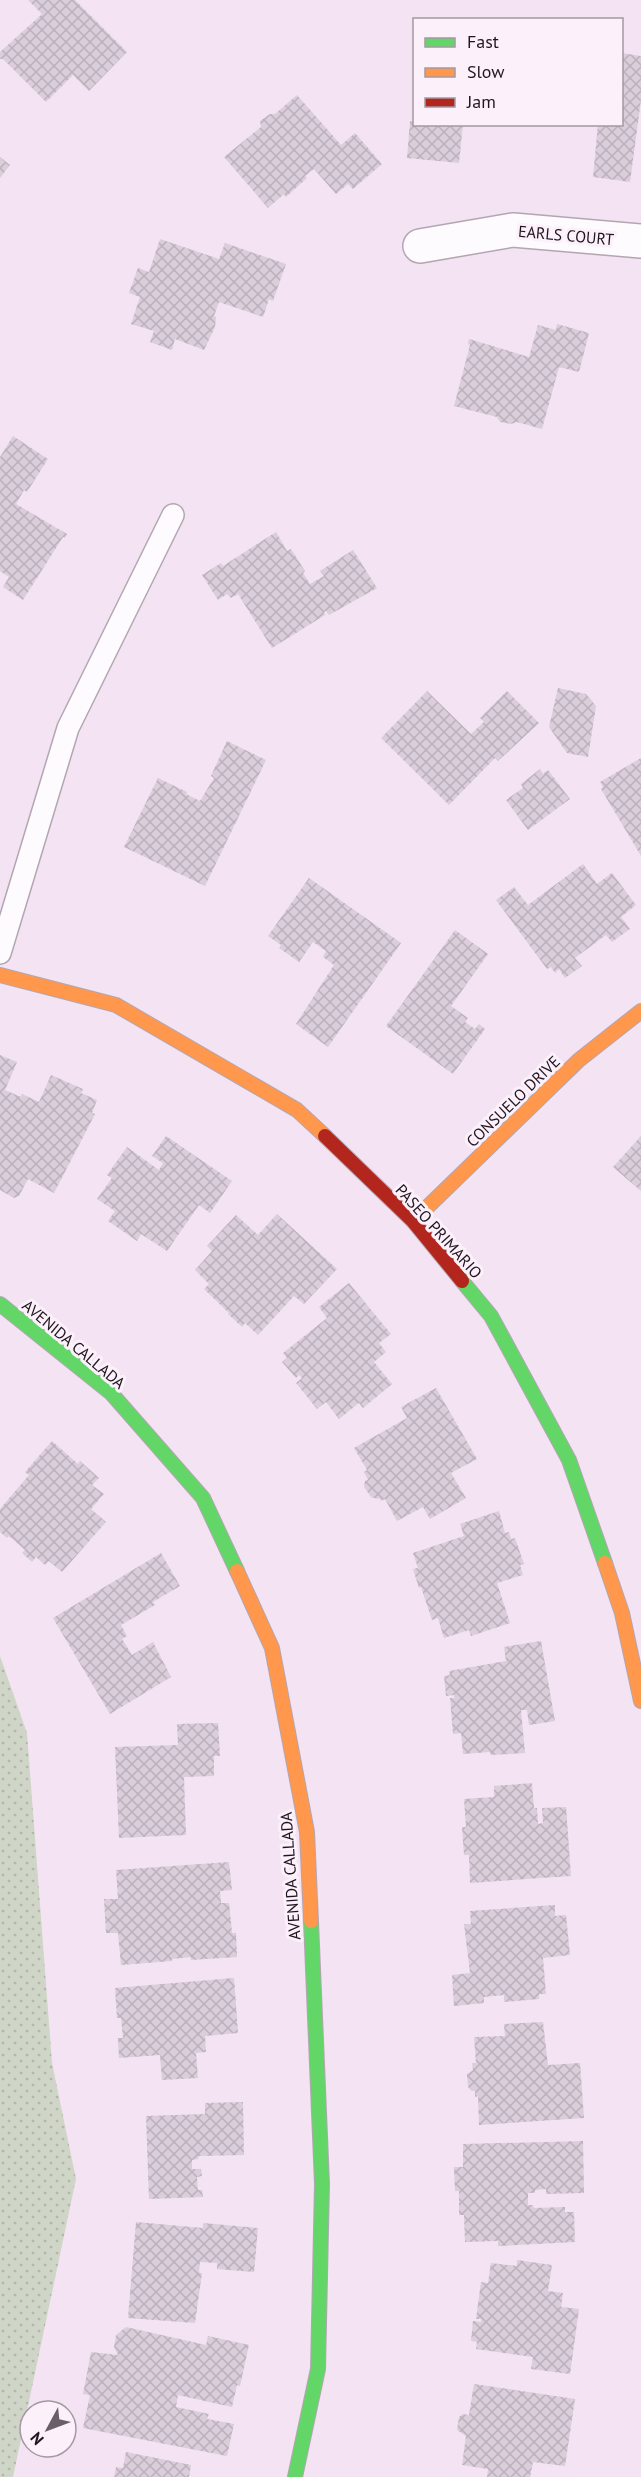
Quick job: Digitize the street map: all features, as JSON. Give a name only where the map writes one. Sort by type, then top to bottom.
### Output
[{"type":"street","name":"EARLS COURT","points":[[420,246],[513,230],[641,241]]},
{"type":"street","name":"PASEO PRIMARIO","points":[[0,975],[116,1005],[297,1110],[413,1221],[491,1316],[569,1460],[622,1612],[641,1701]]},
{"type":"street","name":"CONSUELO DRIVE","points":[[413,1221],[579,1060],[641,1011]]},
{"type":"street","name":"AVENIDA CALLADA","points":[[0,1304],[111,1393],[203,1498],[272,1648],[307,1832],[322,2184],[318,2369],[295,2477]]},
{"type":"lane","points":[[0,953],[68,728],[174,515]]},
{"type":"green space","points":[[0,1656],[27,1733],[52,2063],[76,2179],[29,2399],[18,2399],[18,2453],[13,2477],[0,2477]]},
{"type":"building","points":[[28,0],[75,0],[127,52],[89,91],[73,75],[46,102],[3,59],[0,59],[0,52],[42,14]]},
{"type":"building","points":[[623,53],[641,56],[641,100],[630,182],[593,177],[598,126],[623,126]]},
{"type":"building","points":[[297,95],[341,145],[355,133],[382,164],[353,189],[348,184],[336,194],[314,169],[286,197],[284,194],[268,208],[224,157],[261,127],[260,121],[270,114],[275,114]]},
{"type":"building","points":[[410,121],[413,121],[413,126],[463,126],[459,163],[407,158]]},
{"type":"building","points":[[0,157],[10,165],[0,178]]},
{"type":"building","points":[[160,239],[219,259],[225,243],[286,264],[273,301],[269,299],[263,317],[219,302],[214,316],[216,317],[215,327],[204,350],[175,339],[172,350],[150,342],[154,331],[131,324],[140,297],[129,293],[138,268],[149,272]]},
{"type":"building","points":[[557,324],[589,333],[579,372],[559,367],[542,429],[517,422],[511,424],[500,422],[497,417],[454,406],[470,345],[468,344],[469,339],[529,357],[538,325],[556,330]]},
{"type":"building","points":[[13,436],[48,459],[27,492],[24,490],[16,504],[67,534],[23,600],[3,587],[9,577],[0,571],[0,457]]},
{"type":"building","points":[[276,532],[287,551],[291,549],[305,571],[303,573],[310,584],[324,576],[320,571],[353,550],[377,588],[329,615],[326,611],[324,612],[325,615],[272,648],[238,594],[231,598],[227,594],[218,600],[202,575],[221,563],[223,566]]},
{"type":"building","points":[[558,688],[586,694],[596,706],[588,757],[567,753],[549,727]]},
{"type":"building","points":[[427,691],[471,734],[484,722],[480,718],[507,691],[539,723],[498,761],[495,758],[449,805],[381,738]]},
{"type":"building","points":[[227,741],[266,760],[205,886],[124,847],[158,778],[200,801],[214,778],[211,776]]},
{"type":"building","points":[[641,758],[641,856],[601,789],[603,787],[600,782]]},
{"type":"building","points":[[540,769],[543,774],[548,770],[570,799],[528,830],[506,800],[523,788],[521,784]]},
{"type":"building","points":[[583,864],[597,884],[612,873],[636,905],[621,917],[630,929],[612,942],[606,935],[575,958],[582,966],[565,978],[559,969],[555,973],[551,967],[547,969],[496,900],[514,887],[528,905]]},
{"type":"building","points":[[309,878],[401,943],[328,1047],[296,1024],[334,965],[323,957],[326,951],[313,942],[299,962],[279,948],[281,945],[268,936]]},
{"type":"building","points":[[455,930],[488,954],[451,1006],[468,1018],[465,1022],[475,1029],[479,1024],[485,1029],[453,1074],[386,1026]]},
{"type":"building","points":[[0,1055],[17,1062],[5,1090],[21,1097],[22,1094],[39,1102],[51,1075],[83,1089],[81,1093],[97,1100],[92,1113],[95,1114],[54,1193],[28,1179],[19,1196],[14,1198],[0,1190]]},
{"type":"building","points":[[166,1136],[232,1181],[210,1213],[199,1205],[167,1251],[141,1234],[137,1241],[108,1221],[115,1211],[97,1199],[112,1178],[107,1175],[127,1147],[159,1170],[163,1163],[152,1156]]},
{"type":"building","points":[[641,1136],[641,1191],[613,1167]]},
{"type":"building","points":[[277,1214],[337,1269],[304,1304],[294,1296],[258,1335],[245,1323],[242,1327],[228,1314],[204,1289],[209,1284],[195,1270],[212,1251],[207,1246],[236,1215],[258,1235]]},
{"type":"building","points":[[349,1283],[391,1334],[379,1343],[386,1352],[374,1362],[392,1384],[363,1408],[359,1403],[339,1419],[326,1402],[317,1409],[296,1383],[302,1378],[299,1375],[296,1378],[282,1362],[287,1358],[283,1353],[327,1318],[319,1307]]},
{"type":"building","points":[[436,1388],[477,1459],[451,1473],[466,1498],[430,1519],[423,1507],[397,1521],[385,1499],[381,1501],[379,1498],[371,1497],[364,1487],[365,1481],[368,1480],[364,1472],[367,1470],[354,1448],[407,1418],[401,1407]]},
{"type":"building","points":[[52,1441],[78,1464],[80,1461],[99,1478],[92,1485],[104,1494],[91,1509],[106,1522],[62,1572],[49,1561],[45,1565],[36,1557],[32,1562],[22,1553],[25,1550],[9,1536],[7,1538],[0,1532],[0,1509],[29,1475],[25,1472]]},
{"type":"building","points":[[499,1511],[505,1533],[509,1532],[511,1539],[515,1538],[524,1564],[520,1565],[523,1575],[497,1583],[510,1623],[471,1636],[469,1630],[444,1638],[438,1618],[432,1620],[421,1587],[419,1588],[413,1569],[418,1568],[413,1553],[464,1536],[460,1524]]},
{"type":"building","points":[[161,1553],[180,1586],[153,1602],[155,1605],[121,1625],[127,1636],[122,1639],[132,1655],[153,1642],[171,1677],[110,1714],[53,1618]]},
{"type":"building","points":[[541,1641],[555,1721],[529,1725],[527,1710],[521,1710],[525,1753],[463,1754],[461,1733],[453,1734],[450,1698],[454,1698],[454,1695],[446,1696],[444,1676],[450,1675],[449,1671],[506,1661],[504,1647]]},
{"type":"building","points":[[218,1723],[220,1756],[214,1756],[214,1776],[184,1777],[186,1835],[119,1838],[115,1747],[178,1745],[177,1724]]},
{"type":"building","points":[[532,1783],[538,1824],[543,1823],[542,1808],[566,1807],[571,1876],[470,1883],[469,1855],[464,1855],[462,1827],[466,1827],[464,1799],[494,1797],[494,1786]]},
{"type":"building","points":[[229,1862],[232,1890],[220,1891],[221,1903],[229,1903],[232,1933],[236,1933],[237,1957],[191,1960],[191,1957],[172,1959],[172,1961],[121,1965],[118,1933],[106,1933],[104,1899],[118,1899],[116,1870]]},
{"type":"building","points":[[555,1905],[555,1916],[566,1915],[570,1955],[543,1958],[546,1994],[539,1994],[539,1999],[504,2002],[504,1995],[484,1997],[484,2003],[454,2006],[452,1975],[470,1973],[464,1924],[471,1924],[470,1911]]},
{"type":"building","points":[[234,1978],[238,2033],[205,2036],[206,2052],[196,2053],[198,2078],[162,2080],[160,2055],[119,2058],[118,2038],[123,2038],[121,2018],[117,2018],[115,1988]]},
{"type":"building","points":[[543,2022],[548,2065],[580,2063],[584,2118],[479,2125],[478,2096],[475,2097],[475,2091],[468,2087],[467,2074],[473,2070],[472,2063],[476,2063],[474,2037],[505,2036],[504,2024]]},
{"type":"building","points":[[243,2102],[244,2155],[199,2156],[198,2159],[192,2160],[192,2169],[201,2169],[202,2176],[197,2177],[198,2190],[202,2190],[203,2197],[149,2199],[146,2116],[205,2114],[205,2103]]},
{"type":"building","points":[[583,2141],[584,2193],[546,2194],[546,2189],[528,2193],[528,2205],[533,2205],[534,2208],[565,2207],[565,2212],[574,2212],[575,2242],[498,2246],[498,2241],[465,2242],[464,2215],[459,2215],[459,2191],[455,2191],[454,2167],[463,2167],[463,2144]]},
{"type":"building","points":[[136,2222],[203,2228],[203,2223],[258,2228],[254,2272],[217,2269],[217,2263],[200,2262],[199,2273],[202,2273],[195,2323],[128,2318]]},
{"type":"building","points":[[517,2260],[552,2265],[548,2291],[563,2293],[561,2307],[579,2309],[570,2374],[531,2369],[533,2357],[476,2349],[477,2342],[471,2341],[473,2321],[481,2322],[481,2319],[476,2319],[481,2282],[488,2283],[491,2263],[517,2266]]},
{"type":"building","points":[[126,2327],[206,2345],[208,2336],[249,2345],[240,2386],[237,2385],[232,2407],[178,2395],[176,2407],[209,2414],[207,2419],[234,2424],[227,2456],[83,2428],[90,2395],[83,2394],[91,2352],[118,2355],[114,2347],[116,2335]]},
{"type":"building","points":[[474,2384],[575,2399],[565,2466],[533,2462],[530,2477],[487,2477],[488,2469],[462,2465],[466,2436],[457,2430],[459,2417],[463,2414],[469,2415]]},
{"type":"building","points":[[126,2452],[191,2465],[189,2477],[114,2477],[116,2467],[123,2468]]},
{"type":"traffic: fast","points":[[462,1281],[491,1316],[569,1460],[605,1563]]},
{"type":"traffic: fast","points":[[0,1304],[111,1393],[203,1498],[237,1571]]},
{"type":"traffic: fast","points":[[295,2477],[318,2369],[322,2184],[311,1921]]},
{"type":"traffic: slow","points":[[0,975],[116,1005],[297,1110],[325,1136]]},
{"type":"traffic: slow","points":[[413,1221],[579,1060],[641,1011]]},
{"type":"traffic: slow","points":[[605,1563],[622,1613],[641,1701]]},
{"type":"traffic: slow","points":[[237,1571],[272,1648],[307,1832],[311,1921]]},
{"type":"traffic: jam","points":[[325,1136],[413,1221],[462,1281]]}]
